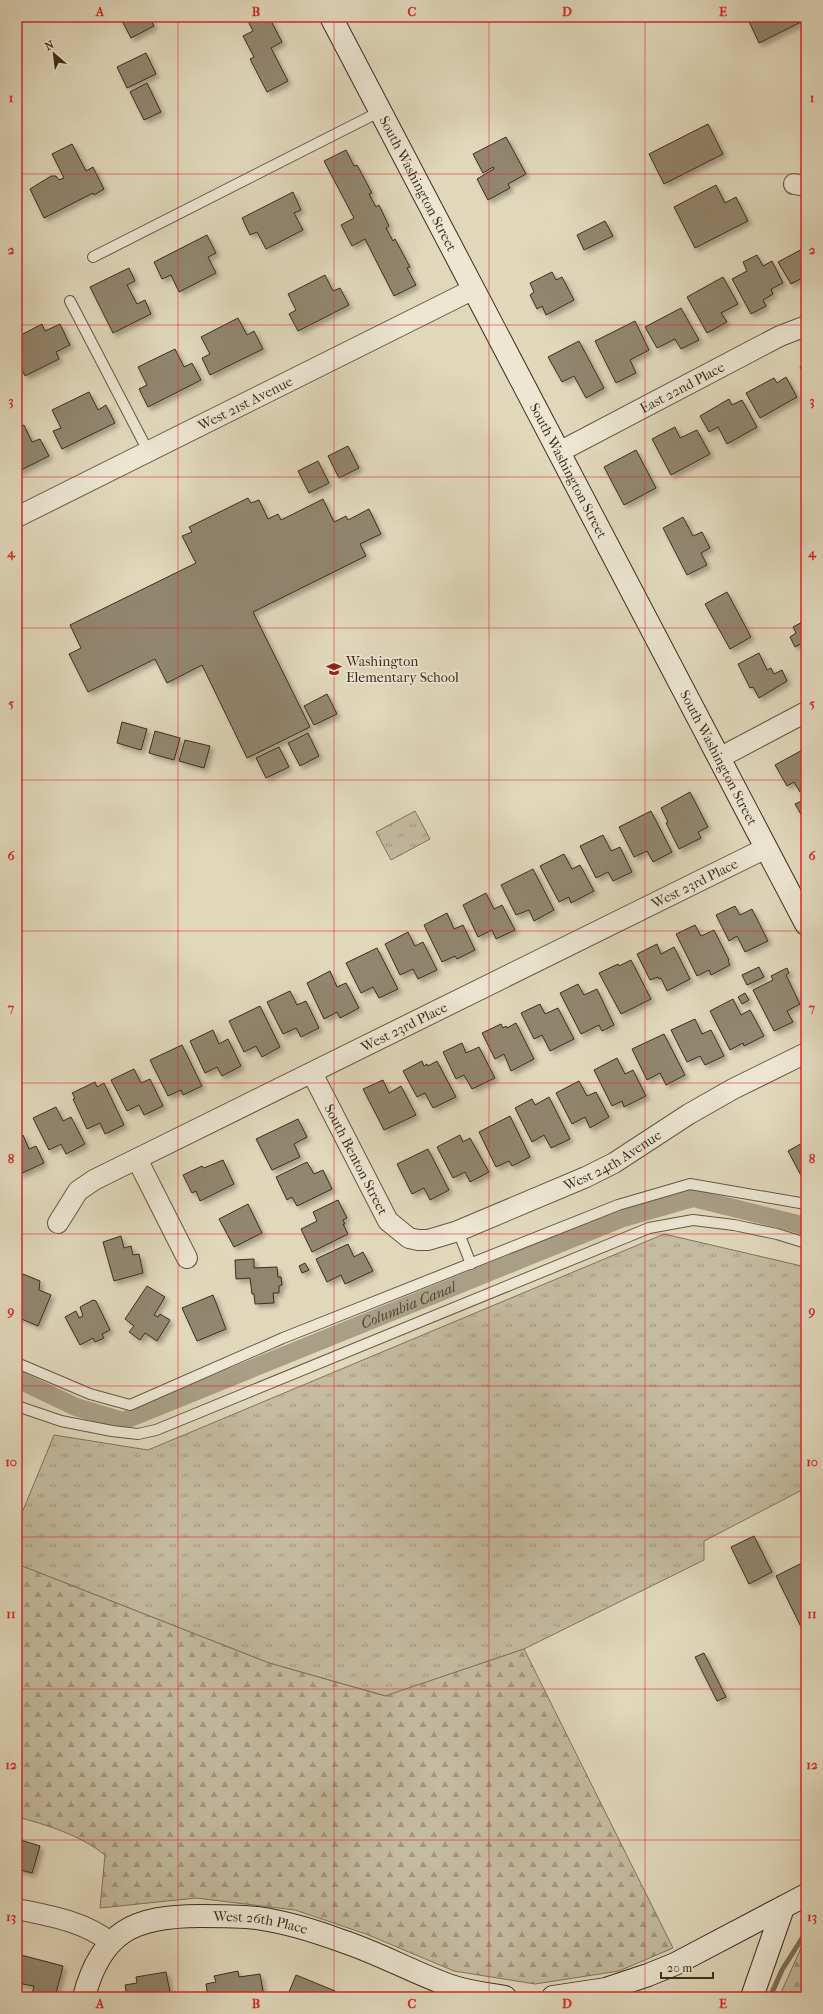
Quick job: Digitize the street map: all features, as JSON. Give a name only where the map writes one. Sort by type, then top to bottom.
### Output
[{"type":"main road","name":"South Washington Street","points":[[331,17],[806,924]]},
{"type":"main road","points":[[553,1997],[606,1989],[648,1976],[676,1964],[806,1895]]},
{"type":"main road","points":[[752,1997],[783,1908]]},
{"type":"main road","name":"West 26th Place","points":[[84,1997],[94,1966],[110,1942],[129,1927],[162,1918],[189,1916],[257,1918],[290,1925],[343,1941],[451,1986],[505,1997]]},
{"type":"street","name":"West 21st Avenue","points":[[17,517],[474,289]]},
{"type":"street","name":"East 22nd Place","points":[[559,452],[780,336],[806,326]]},
{"type":"street","points":[[719,758],[806,712]]},
{"type":"street","name":"West 23rd Place","points":[[58,1223],[78,1191],[137,1158],[766,848]]},
{"type":"street","name":"West 24th Avenue","points":[[409,1238],[428,1240],[458,1231],[586,1177],[614,1163],[689,1114],[733,1089],[806,1054]]},
{"type":"street","name":"South Benton Street","points":[[312,1073],[388,1221],[409,1238]]},
{"type":"street","points":[[137,1158],[187,1258]]},
{"type":"street","points":[[17,1908],[80,1924],[97,1932],[110,1942]]},
{"type":"lane","points":[[93,257],[381,110]]},
{"type":"lane","points":[[70,301],[148,451]]},
{"type":"lane","points":[[17,1363],[90,1394],[130,1405],[283,1338],[618,1205],[690,1184],[806,1204]]},
{"type":"lane","points":[[17,1406],[61,1421],[112,1432],[138,1434],[156,1430],[649,1228],[692,1220],[734,1225],[777,1234],[806,1243]]},
{"type":"lane","points":[[458,1231],[471,1264]]},
{"type":"green space","points":[[415,811],[430,839],[391,860],[376,832]]},
{"type":"green space","points":[[664,1234],[806,1267],[806,1488],[704,1541],[704,1560],[524,1649],[386,1696],[269,1663],[17,1564],[17,1525],[54,1435],[148,1450]]},
{"type":"green space","points":[[17,1564],[269,1663],[385,1696],[524,1649],[673,1948],[619,1971],[535,1984],[454,1971],[366,1934],[295,1910],[196,1898],[100,1908],[105,1855],[96,1848],[74,1836],[39,1823],[17,1817]]},
{"type":"green space","points":[[806,1937],[806,1997],[779,1997]]},
{"type":"building","points":[[120,17],[149,17],[154,26],[131,38]]},
{"type":"building","points":[[246,17],[269,17],[282,42],[271,48],[288,81],[267,92],[250,59],[254,57],[243,36],[253,31]]},
{"type":"building","points":[[747,17],[801,17],[803,21],[759,43]]},
{"type":"building","points":[[146,53],[156,74],[127,88],[117,67]]},
{"type":"building","points":[[147,83],[161,112],[144,120],[130,92]]},
{"type":"building","points":[[708,124],[723,154],[664,184],[649,154]]},
{"type":"building","points":[[506,137],[526,174],[508,184],[510,188],[488,200],[477,179],[494,169],[493,167],[483,173],[473,154]]},
{"type":"building","points":[[72,144],[86,171],[93,167],[104,189],[44,218],[30,189],[51,176],[56,176],[59,180],[64,178],[52,154]]},
{"type":"building","points":[[346,150],[354,166],[357,165],[372,193],[369,194],[376,207],[379,205],[389,226],[386,228],[393,241],[395,239],[410,267],[407,268],[416,285],[394,296],[365,239],[352,246],[341,225],[354,218],[324,161]]},
{"type":"building","points":[[716,185],[725,203],[736,197],[748,221],[695,248],[674,207]]},
{"type":"building","points":[[293,192],[301,210],[294,213],[303,230],[266,249],[257,232],[250,235],[242,218]]},
{"type":"building","points":[[605,221],[613,236],[584,250],[577,235]]},
{"type":"building","points":[[207,235],[216,253],[208,257],[216,273],[179,292],[171,275],[162,279],[154,262]]},
{"type":"building","points":[[806,247],[806,276],[791,284],[778,262]]},
{"type":"building","points":[[757,255],[763,266],[772,261],[783,283],[771,289],[773,294],[763,300],[766,306],[751,314],[732,279],[747,271],[743,262]]},
{"type":"building","points":[[129,268],[135,281],[127,285],[137,304],[145,300],[151,314],[113,333],[90,287]]},
{"type":"building","points":[[552,272],[556,280],[562,277],[574,300],[546,315],[542,306],[537,309],[530,295],[534,292],[530,283]]},
{"type":"building","points":[[325,275],[333,291],[340,288],[349,305],[298,331],[289,314],[296,310],[288,294]]},
{"type":"building","points":[[723,277],[738,304],[721,313],[727,322],[707,333],[687,297]]},
{"type":"building","points":[[681,308],[699,340],[681,349],[675,339],[657,348],[645,327]]},
{"type":"building","points":[[238,318],[247,335],[254,331],[263,349],[210,375],[202,358],[210,354],[201,337]]},
{"type":"building","points":[[635,321],[649,350],[630,360],[636,373],[616,383],[595,341]]},
{"type":"building","points":[[42,324],[45,331],[60,324],[70,345],[56,352],[59,359],[25,376],[17,359],[17,337]]},
{"type":"building","points":[[579,341],[604,388],[586,398],[574,376],[562,382],[548,357]]},
{"type":"building","points":[[175,349],[184,367],[192,363],[201,380],[148,407],[139,389],[147,385],[138,367]]},
{"type":"building","points":[[806,364],[806,378],[800,367]]},
{"type":"building","points":[[786,377],[797,397],[760,418],[746,393],[774,378],[777,383]]},
{"type":"building","points":[[89,392],[98,410],[106,405],[115,423],[62,449],[53,431],[61,428],[52,410]]},
{"type":"building","points":[[729,399],[732,405],[742,400],[757,427],[727,444],[718,427],[709,432],[700,416]]},
{"type":"building","points":[[24,425],[32,442],[40,439],[49,456],[17,472],[17,428]]},
{"type":"building","points":[[675,427],[680,438],[697,430],[710,454],[671,475],[652,439]]},
{"type":"building","points":[[348,446],[359,468],[339,478],[328,456]]},
{"type":"building","points":[[636,450],[656,488],[624,505],[604,467]]},
{"type":"building","points":[[318,461],[329,483],[309,493],[298,471]]},
{"type":"building","points":[[248,498],[251,503],[259,500],[268,519],[278,514],[281,520],[323,499],[334,522],[346,516],[348,520],[369,509],[381,534],[360,544],[366,556],[253,612],[310,727],[247,758],[202,665],[167,683],[155,659],[88,692],[69,654],[81,648],[70,625],[196,563],[182,536],[192,532],[189,527]]},
{"type":"building","points":[[683,517],[693,536],[702,532],[710,548],[701,553],[707,565],[687,575],[663,528]]},
{"type":"building","points":[[727,592],[751,637],[730,649],[705,604]]},
{"type":"building","points":[[806,620],[806,644],[803,645],[802,643],[795,647],[790,637],[796,633],[793,627]]},
{"type":"building","points":[[759,653],[767,670],[771,668],[774,674],[782,670],[787,681],[759,698],[753,687],[750,688],[738,664]]},
{"type":"building","points":[[327,694],[337,714],[314,725],[304,706]]},
{"type":"building","points":[[122,722],[147,729],[141,750],[117,743]]},
{"type":"building","points":[[155,731],[180,738],[174,760],[149,753]]},
{"type":"building","points":[[308,733],[319,756],[300,766],[288,743]]},
{"type":"building","points":[[185,740],[210,746],[204,768],[179,761]]},
{"type":"building","points":[[279,747],[289,767],[266,778],[256,758]]},
{"type":"building","points":[[806,748],[806,789],[800,792],[794,782],[787,786],[775,765]]},
{"type":"building","points":[[690,792],[708,827],[698,832],[701,838],[679,849],[666,823],[668,822],[661,808]]},
{"type":"building","points":[[806,799],[806,813],[802,816],[795,804]]},
{"type":"building","points":[[651,811],[672,852],[653,862],[647,851],[634,857],[619,827]]},
{"type":"building","points":[[603,835],[611,851],[620,847],[632,872],[613,881],[608,872],[596,878],[580,846]]},
{"type":"building","points":[[564,854],[572,869],[580,865],[594,891],[571,903],[569,897],[559,902],[540,866]]},
{"type":"building","points":[[533,869],[554,910],[534,921],[529,910],[516,915],[501,885]]},
{"type":"building","points":[[486,893],[494,909],[502,905],[515,930],[496,939],[492,930],[478,937],[463,905]]},
{"type":"building","points":[[735,906],[740,915],[752,909],[768,941],[745,952],[737,936],[729,941],[716,915]]},
{"type":"building","points":[[447,913],[454,929],[463,925],[475,950],[457,959],[455,956],[442,962],[424,925]]},
{"type":"building","points":[[695,925],[701,936],[714,930],[730,965],[711,975],[709,970],[697,976],[676,934]]},
{"type":"building","points":[[408,932],[415,946],[423,942],[437,970],[418,979],[413,969],[400,975],[385,944]]},
{"type":"building","points":[[657,944],[661,954],[674,947],[690,979],[667,991],[661,978],[659,979],[658,977],[650,980],[637,954]]},
{"type":"building","points":[[377,948],[398,989],[379,998],[373,987],[361,993],[346,963]]},
{"type":"building","points":[[631,960],[651,999],[621,1014],[599,973]]},
{"type":"building","points":[[759,967],[764,977],[747,985],[742,975]]},
{"type":"building","points":[[787,968],[789,973],[786,975],[800,1004],[787,1011],[793,1022],[774,1031],[753,990],[773,980],[771,976]]},
{"type":"building","points":[[330,971],[337,987],[346,983],[359,1008],[340,1018],[337,1012],[324,1019],[307,983]]},
{"type":"building","points":[[578,984],[584,995],[597,989],[614,1025],[602,1031],[599,1025],[581,1034],[560,993]]},
{"type":"building","points":[[290,991],[297,1005],[306,1001],[319,1028],[301,1037],[296,1028],[283,1034],[267,1002]]},
{"type":"building","points":[[745,993],[749,1000],[742,1004],[738,997]]},
{"type":"building","points":[[733,999],[741,1015],[750,1010],[764,1036],[744,1046],[743,1043],[730,1050],[710,1011]]},
{"type":"building","points":[[540,1004],[545,1014],[558,1008],[574,1039],[550,1051],[542,1035],[534,1039],[521,1013]]},
{"type":"building","points":[[260,1006],[280,1047],[262,1057],[256,1046],[244,1052],[229,1021]]},
{"type":"building","points":[[695,1019],[702,1034],[711,1030],[724,1056],[705,1065],[700,1056],[687,1062],[671,1030]]},
{"type":"building","points":[[516,1023],[534,1059],[511,1071],[504,1054],[495,1059],[482,1033],[501,1024],[503,1028],[506,1026],[507,1028]]},
{"type":"building","points":[[213,1030],[219,1044],[228,1039],[241,1066],[222,1076],[217,1067],[205,1073],[190,1041]]},
{"type":"building","points":[[664,1034],[685,1075],[666,1085],[660,1073],[647,1080],[632,1049]]},
{"type":"building","points":[[462,1043],[466,1053],[479,1047],[495,1078],[472,1089],[464,1075],[456,1079],[443,1052]]},
{"type":"building","points":[[182,1045],[202,1086],[183,1095],[181,1090],[168,1096],[150,1060]]},
{"type":"building","points":[[617,1058],[625,1074],[633,1070],[646,1096],[624,1107],[622,1101],[612,1106],[594,1070]]},
{"type":"building","points":[[422,1061],[424,1066],[427,1064],[428,1066],[437,1061],[456,1097],[433,1108],[425,1093],[417,1097],[403,1071]]},
{"type":"building","points":[[134,1069],[141,1083],[150,1079],[163,1106],[144,1115],[139,1105],[127,1111],[111,1080]]},
{"type":"building","points":[[383,1080],[389,1093],[401,1086],[416,1115],[384,1130],[363,1089]]},
{"type":"building","points":[[579,1081],[587,1096],[596,1092],[609,1117],[590,1128],[585,1117],[572,1124],[556,1093]]},
{"type":"building","points":[[95,1082],[97,1087],[104,1083],[124,1125],[105,1134],[100,1123],[87,1129],[73,1099],[75,1098],[72,1093]]},
{"type":"building","points":[[549,1097],[570,1139],[551,1148],[544,1135],[532,1142],[515,1108],[532,1099],[535,1105]]},
{"type":"building","points":[[56,1107],[63,1121],[71,1117],[85,1144],[66,1154],[61,1144],[49,1150],[33,1118]]},
{"type":"building","points":[[510,1116],[530,1157],[512,1166],[509,1161],[496,1167],[479,1132]]},
{"type":"building","points":[[298,1119],[307,1137],[294,1144],[300,1157],[272,1170],[256,1139]]},
{"type":"building","points":[[23,1135],[29,1149],[36,1146],[44,1163],[20,1174],[19,1170],[17,1171],[17,1138]]},
{"type":"building","points":[[460,1135],[463,1142],[470,1138],[489,1172],[470,1182],[465,1172],[453,1178],[437,1147]]},
{"type":"building","points":[[806,1141],[806,1180],[804,1181],[788,1151]]},
{"type":"building","points":[[428,1149],[449,1190],[430,1200],[424,1188],[412,1194],[397,1164]]},
{"type":"building","points":[[223,1160],[234,1184],[200,1201],[196,1191],[192,1193],[183,1175],[202,1166],[204,1168]]},
{"type":"building","points":[[307,1162],[314,1174],[323,1170],[332,1189],[297,1206],[292,1197],[287,1200],[276,1177]]},
{"type":"building","points":[[338,1200],[347,1218],[343,1220],[345,1224],[343,1224],[348,1234],[312,1252],[301,1229],[317,1221],[313,1212]]},
{"type":"building","points":[[248,1204],[262,1233],[234,1247],[219,1219]]},
{"type":"building","points":[[121,1236],[124,1248],[131,1246],[133,1255],[139,1254],[143,1273],[114,1281],[103,1242]]},
{"type":"building","points":[[348,1244],[354,1257],[363,1252],[373,1271],[345,1284],[341,1275],[327,1282],[316,1259]]},
{"type":"building","points":[[254,1259],[254,1268],[277,1267],[278,1277],[281,1277],[282,1285],[279,1286],[279,1293],[273,1293],[274,1303],[255,1304],[250,1278],[236,1279],[235,1260]]},
{"type":"building","points":[[305,1263],[309,1270],[302,1273],[299,1266]]},
{"type":"building","points":[[23,1274],[40,1281],[39,1290],[51,1295],[38,1326],[17,1317],[17,1288]]},
{"type":"building","points":[[147,1286],[165,1297],[154,1315],[158,1317],[160,1314],[170,1320],[157,1341],[145,1333],[140,1340],[129,1332],[134,1326],[125,1319]]},
{"type":"building","points":[[213,1295],[226,1329],[197,1341],[182,1308]]},
{"type":"building","points":[[93,1300],[96,1301],[110,1330],[102,1334],[104,1338],[95,1342],[93,1338],[80,1345],[65,1317],[76,1311],[79,1318],[83,1316],[80,1307]]},
{"type":"building","points":[[754,1536],[772,1572],[749,1584],[731,1547]]},
{"type":"building","points":[[806,1561],[806,1630],[803,1631],[776,1576]]},
{"type":"building","points":[[704,1653],[726,1697],[717,1701],[695,1657]]},
{"type":"building","points":[[17,1839],[40,1846],[32,1873],[17,1869]]},
{"type":"building","points":[[17,1954],[63,1966],[55,1997],[42,1997],[32,1994],[34,1986],[18,1983]]},
{"type":"building","points":[[238,1971],[239,1977],[260,1974],[264,1997],[208,1997],[206,1984],[216,1982],[214,1976]]},
{"type":"building","points":[[166,1972],[171,1997],[127,1997],[125,1985],[137,1983],[136,1977]]},
{"type":"building","points":[[296,1975],[335,1991],[333,1997],[287,1997]]},
{"type":"waterway","name":"Columbia Canal","points":[[17,1379],[76,1407],[123,1421],[623,1218],[693,1198],[806,1226]]},
{"type":"waterway","points":[[770,1997],[782,1970],[806,1932]]},
{"type":"place","name":"Washington Elementary School","points":[[334,669]]}]
